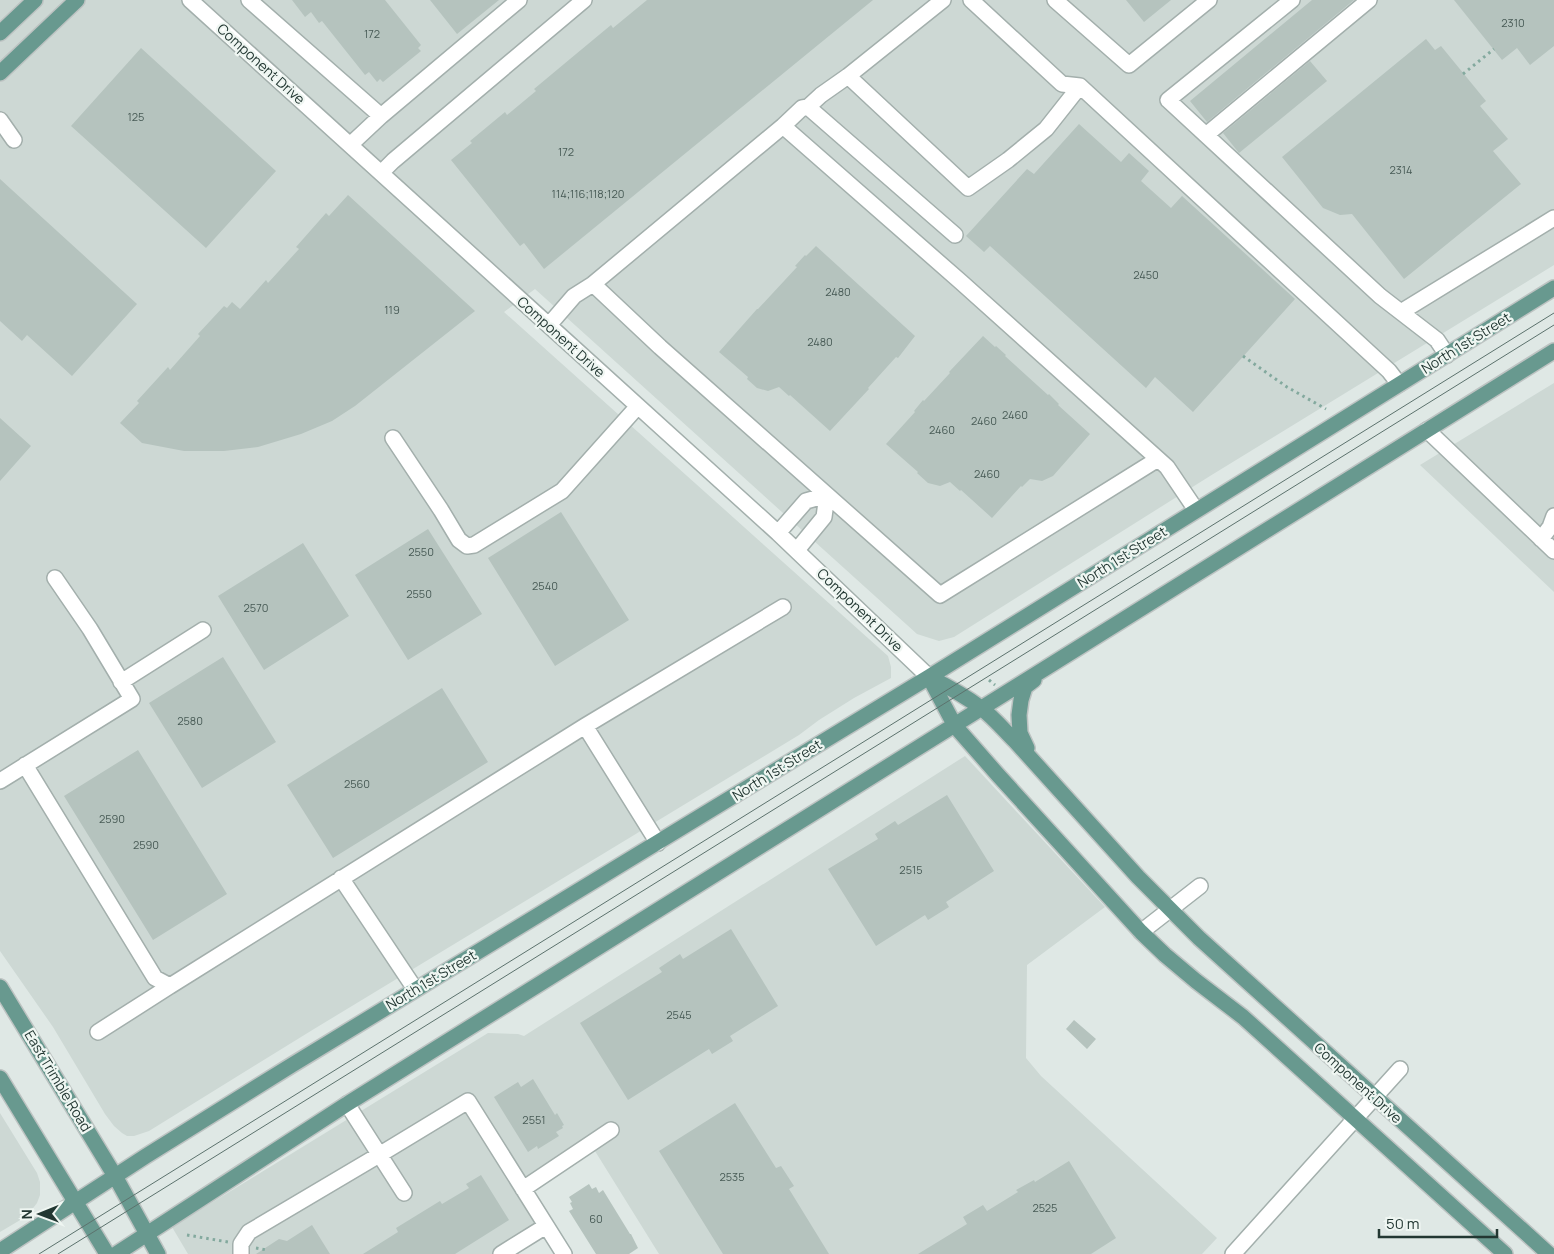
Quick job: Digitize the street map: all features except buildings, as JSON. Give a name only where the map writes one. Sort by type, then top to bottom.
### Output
[{"type":"main road","points":[[0,34],[35,0]]},
{"type":"main road","points":[[0,73],[76,0]]},
{"type":"main road","name":"North 1st Street","points":[[0,1250],[415,989],[929,677],[1554,288]]},
{"type":"main road","points":[[116,1254],[347,1104],[1554,351]]},
{"type":"main road","points":[[1031,759],[1020,733],[1019,715],[1021,700],[1025,687],[1055,663]]},
{"type":"main road","name":"Component Drive","points":[[929,677],[982,708],[1015,741],[1138,877],[1199,938],[1548,1254]]},
{"type":"main road","name":"Component Drive","points":[[929,677],[955,726],[1141,932],[1196,981],[1243,1017],[1505,1254]]},
{"type":"main road","name":"East Trimble Road","points":[[0,986],[115,1176],[158,1254]]},
{"type":"main road","points":[[0,1078],[107,1254]]},
{"type":"street","name":"Component Drive","points":[[190,0],[797,550],[929,677]]},
{"type":"street","points":[[250,0],[381,116]]},
{"type":"street","points":[[350,145],[381,116],[519,0]]},
{"type":"street","points":[[381,173],[584,0]]},
{"type":"street","points":[[549,325],[574,296],[592,284],[783,126],[802,108],[808,107],[943,0]]},
{"type":"street","points":[[971,0],[1062,84],[1080,86],[1389,371],[1399,384]]},
{"type":"street","points":[[1054,0],[1129,65],[1209,0]]},
{"type":"street","points":[[1292,0],[1168,100],[1380,296],[1437,340],[1447,355]]},
{"type":"street","points":[[1206,135],[1369,0]]},
{"type":"street","points":[[848,76],[968,188],[1008,160],[1046,129],[1080,86]]},
{"type":"street","points":[[808,107],[955,235]]},
{"type":"street","points":[[0,120],[14,140]]},
{"type":"street","points":[[783,126],[956,277],[1167,467],[1196,510]]},
{"type":"street","points":[[1401,312],[1554,218]]},
{"type":"street","points":[[592,284],[653,341],[940,596],[1158,459]]},
{"type":"street","points":[[393,438],[442,510],[459,540],[467,546],[474,545],[562,491],[638,406]]},
{"type":"street","points":[[1427,430],[1554,551]]},
{"type":"street","points":[[778,533],[806,501],[827,495]]},
{"type":"street","points":[[797,550],[824,517],[827,495]]},
{"type":"street","points":[[1541,539],[1550,527],[1554,516]]},
{"type":"street","points":[[0,781],[132,699],[90,630],[55,578]]},
{"type":"street","points":[[98,1032],[585,726],[783,607]]},
{"type":"street","points":[[121,682],[204,630]]},
{"type":"street","points":[[585,726],[658,843]]},
{"type":"street","points":[[25,765],[155,978],[170,986]]},
{"type":"street","points":[[341,878],[415,989]]},
{"type":"street","points":[[1141,932],[1200,886]]},
{"type":"street","points":[[1233,1254],[1400,1069]]},
{"type":"street","points":[[241,1254],[241,1244],[249,1232],[468,1101],[564,1254]]},
{"type":"street","points":[[347,1104],[404,1193]]},
{"type":"street","points":[[523,1189],[611,1130]]},
{"type":"street","points":[[501,1254],[546,1226]]},
{"type":"path","points":[[1463,74],[1494,49]]},
{"type":"path","points":[[1243,356],[1287,387],[1326,410]]},
{"type":"shaded area","points":[[0,0],[1554,0],[1554,265],[1210,476],[954,637],[939,641],[917,634],[535,289],[504,312],[888,656],[891,678],[854,698],[799,735],[149,1131],[134,1136],[127,1136],[114,1126],[105,1114],[53,1027],[0,951]]},
{"type":"shaded area","points":[[1554,383],[1554,592],[1420,465]]},
{"type":"shaded area","points":[[965,756],[1105,907],[1027,965],[1026,1058],[1041,1076],[1217,1238],[1202,1254],[659,1254],[590,1143],[523,1189],[546,1226],[501,1254],[188,1254],[172,1227],[488,1033],[524,1036]]},
{"type":"shaded area","points":[[0,1113],[37,1173],[40,1182],[40,1195],[37,1203],[27,1216],[0,1232]]},
{"type":"tram line","points":[[39,1254],[1554,313]]},
{"type":"tram line","points":[[58,1254],[1554,325]]}]
